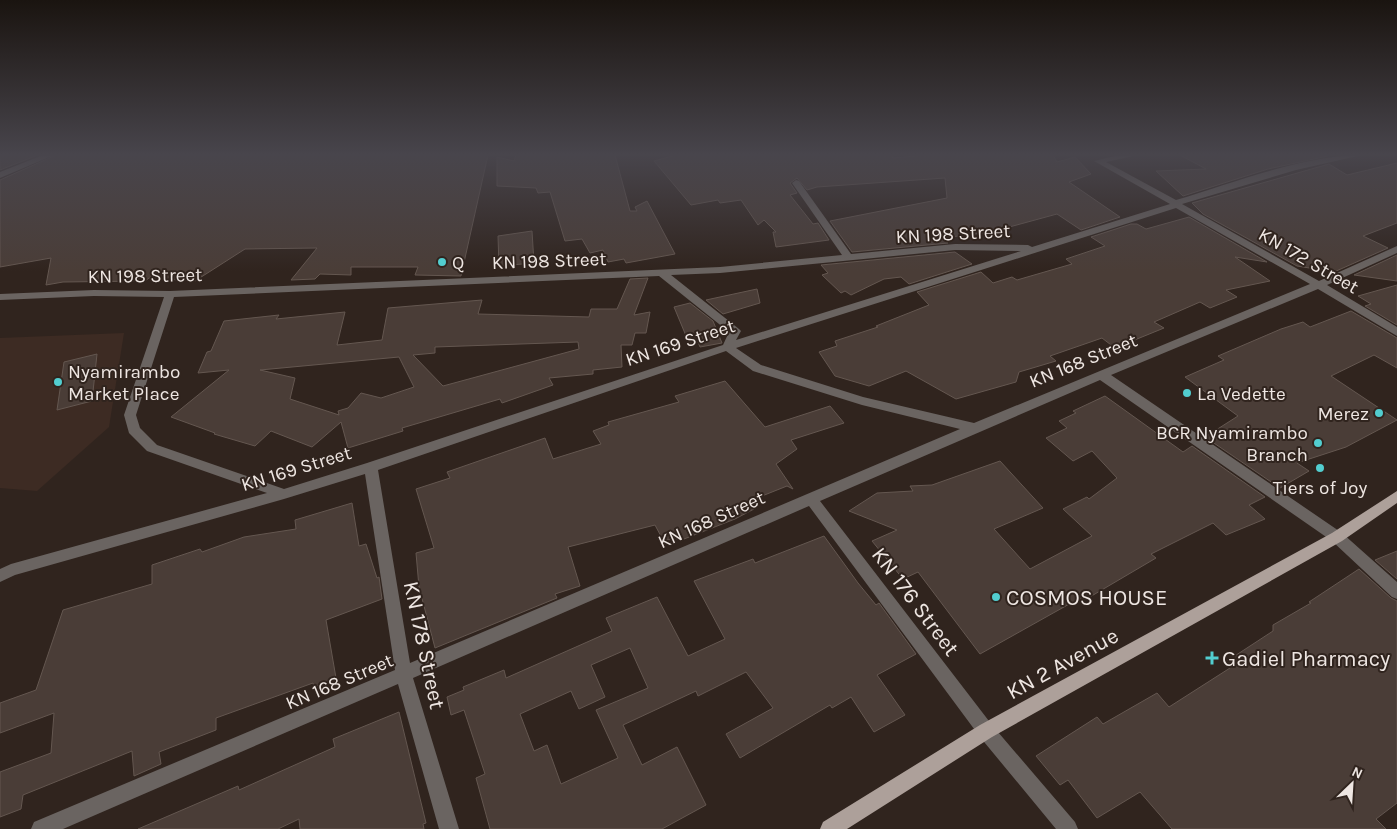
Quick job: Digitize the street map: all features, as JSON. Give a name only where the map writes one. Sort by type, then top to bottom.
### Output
[{"type":"main road","name":"KN 2 Avenue","points":[[830,829],[986,731],[1337,537],[1397,496]]},
{"type":"street","points":[[804,194],[848,257]]},
{"type":"street","name":"KN 172 Street","points":[[1157,194],[1321,286],[1397,332]]},
{"type":"street","name":"KN 169 Street","points":[[4,572],[284,494],[727,347],[1210,194]]},
{"type":"street","name":"KN 198 Street","points":[[0,297],[94,293],[170,294],[662,273],[720,270],[955,247],[1039,248]]},
{"type":"street","name":"KN 168 Street","points":[[41,829],[404,675],[810,498],[896,463],[973,427],[1321,286],[1397,249]]},
{"type":"street","points":[[662,273],[735,331],[727,347],[757,368],[862,402],[973,427]]},
{"type":"street","points":[[170,294],[130,415],[134,430],[152,448],[284,494]]},
{"type":"street","points":[[1100,374],[1337,537],[1397,592]]},
{"type":"street","name":"KN 178 Street","points":[[370,467],[404,675],[449,829]]},
{"type":"street","name":"KN 176 Street","points":[[810,498],[986,731],[1068,829]]},
{"type":"shaded area","name":"Nyamirambo Market Place","points":[[124,333],[109,427],[37,491],[0,488],[0,338]]},
{"type":"building","points":[[0,194],[479,194],[461,276],[415,275],[418,267],[351,267],[351,275],[320,274],[315,279],[291,280],[317,248],[245,249],[195,281],[149,278],[145,281],[63,282],[46,285],[51,258],[0,267]]},
{"type":"building","points":[[551,194],[625,194],[630,211],[637,211],[635,207],[647,201],[675,254],[626,263],[624,259],[608,262],[603,250],[590,253],[582,239],[565,241]]},
{"type":"building","points":[[681,194],[795,194],[790,195],[813,224],[818,223],[829,240],[776,247],[773,232],[776,232],[764,220],[758,225],[741,200],[720,203],[718,200],[691,205]]},
{"type":"building","points":[[947,194],[1086,194],[1120,217],[1081,230],[1057,214],[991,232],[942,238],[948,243],[852,252],[830,221],[947,198]]},
{"type":"building","points":[[1225,194],[1397,194],[1397,223],[1363,236],[1388,248],[1334,272],[1297,266],[1203,214],[1192,203]]},
{"type":"building","points":[[1189,217],[1267,262],[1235,257],[1270,281],[1226,290],[1237,297],[1210,308],[1200,302],[1154,322],[1164,328],[1115,348],[1102,338],[1050,356],[1056,361],[1019,372],[1016,382],[956,399],[906,371],[869,386],[835,376],[819,352],[837,346],[835,341],[878,327],[876,326],[929,305],[917,292],[981,272],[993,283],[1012,277],[1017,280],[1072,264],[1066,259],[1105,246],[1091,237],[1131,224],[1137,224],[1146,229]]},
{"type":"building","points":[[532,231],[534,263],[499,266],[498,236]]},
{"type":"building","points":[[955,252],[972,264],[909,284],[901,277],[884,279],[851,295],[845,291],[841,293],[822,275],[828,273],[821,265]]},
{"type":"building","points":[[1397,255],[1397,281],[1354,275]]},
{"type":"building","points":[[648,278],[634,315],[650,312],[646,333],[635,333],[632,345],[621,345],[622,367],[593,370],[593,374],[549,378],[553,385],[502,403],[500,399],[402,428],[403,431],[348,448],[341,422],[312,447],[271,431],[255,446],[214,434],[171,417],[229,370],[198,373],[207,352],[211,351],[224,321],[279,315],[276,319],[345,312],[337,345],[382,340],[388,308],[482,300],[478,314],[589,317],[591,309],[617,309],[630,279]],"holes":[[[578,342],[579,349],[443,386],[413,355],[435,353],[435,347]],[[399,357],[414,387],[381,398],[361,393],[348,408],[338,411],[339,415],[290,399],[295,378],[260,370]]]},
{"type":"building","points":[[1397,285],[1397,325],[1365,306],[1371,304],[1358,296]]},
{"type":"building","points":[[757,289],[760,303],[723,314],[706,300]]},
{"type":"building","points":[[690,303],[713,321],[722,343],[700,347],[698,342],[689,343],[674,307]]},
{"type":"building","points":[[1351,311],[1397,338],[1397,368],[1374,355],[1331,376],[1397,420],[1346,447],[1297,463],[1309,471],[1280,488],[1205,437],[1238,416],[1185,377],[1224,360],[1218,356],[1281,329],[1303,322],[1310,327]]},
{"type":"building","points":[[97,354],[92,401],[57,410],[64,362]]},
{"type":"building","points":[[725,381],[765,427],[830,406],[844,423],[791,440],[797,449],[776,464],[793,489],[787,486],[752,500],[754,509],[735,519],[684,539],[663,540],[655,525],[568,547],[580,586],[555,594],[557,598],[435,648],[419,587],[416,553],[434,548],[416,489],[450,478],[447,472],[545,438],[553,459],[601,444],[593,431],[609,425],[608,422],[679,402],[675,396]]},
{"type":"building","points":[[1105,396],[1183,452],[1192,446],[1265,497],[1249,505],[1265,519],[1226,535],[1213,523],[1151,554],[1156,558],[1083,601],[1080,598],[980,654],[918,572],[903,579],[872,541],[897,530],[849,511],[877,493],[913,491],[910,486],[932,485],[1000,461],[1043,508],[994,529],[1030,569],[1092,536],[1063,509],[1087,497],[1089,499],[1117,478],[1092,451],[1073,461],[1046,438],[1067,428],[1059,421],[1076,413],[1073,411]]},
{"type":"building","points":[[352,503],[359,546],[366,544],[377,578],[379,577],[382,599],[326,620],[336,678],[314,687],[313,683],[216,718],[216,730],[159,752],[161,764],[134,776],[132,751],[23,795],[21,809],[0,817],[0,772],[51,753],[54,713],[0,733],[0,703],[36,690],[63,610],[152,584],[152,565],[200,549],[202,552],[244,537],[296,529],[295,520]]},
{"type":"building","points":[[824,536],[876,605],[879,603],[916,654],[877,675],[905,715],[874,732],[851,697],[832,708],[830,705],[740,758],[726,734],[773,708],[746,672],[698,696],[696,691],[623,725],[642,765],[677,747],[706,805],[662,829],[490,829],[476,778],[485,774],[464,710],[451,715],[447,697],[464,690],[463,687],[504,670],[506,678],[612,631],[606,618],[657,597],[688,656],[725,639],[694,581],[753,559],[755,563]],"holes":[[[630,648],[648,688],[596,710],[618,758],[561,784],[547,745],[534,751],[520,714],[571,691],[579,709],[605,697],[591,665]]]},
{"type":"building","points":[[1397,551],[1397,579],[1375,560]]},
{"type":"building","points":[[1359,569],[1391,598],[1397,601],[1397,803],[1376,819],[1386,829],[1172,829],[1140,792],[1097,818],[1068,780],[1060,785],[1036,756],[1097,717],[1103,724],[1157,693],[1169,707],[1230,668],[1224,663],[1273,631],[1273,625],[1311,603],[1309,602]]},
{"type":"building","points":[[399,712],[426,823],[423,824],[424,829],[300,829],[299,819],[278,829],[138,829],[238,786],[239,790],[335,747],[333,739]]},
{"type":"place","name":"Q","points":[[442,262]]},
{"type":"place","name":"Nyamirambo Market Place","points":[[58,382]]},
{"type":"place","name":"La Vedette","points":[[1187,393]]},
{"type":"place","name":"Merez","points":[[1379,413]]},
{"type":"place","name":"BCR Nyamirambo Branch","points":[[1318,443]]},
{"type":"place","name":"Tiers of Joy","points":[[1320,468]]},
{"type":"place","name":"COSMOS HOUSE","points":[[996,597]]},
{"type":"place","name":"Gadiel Pharmacy","points":[[1212,658]]}]
